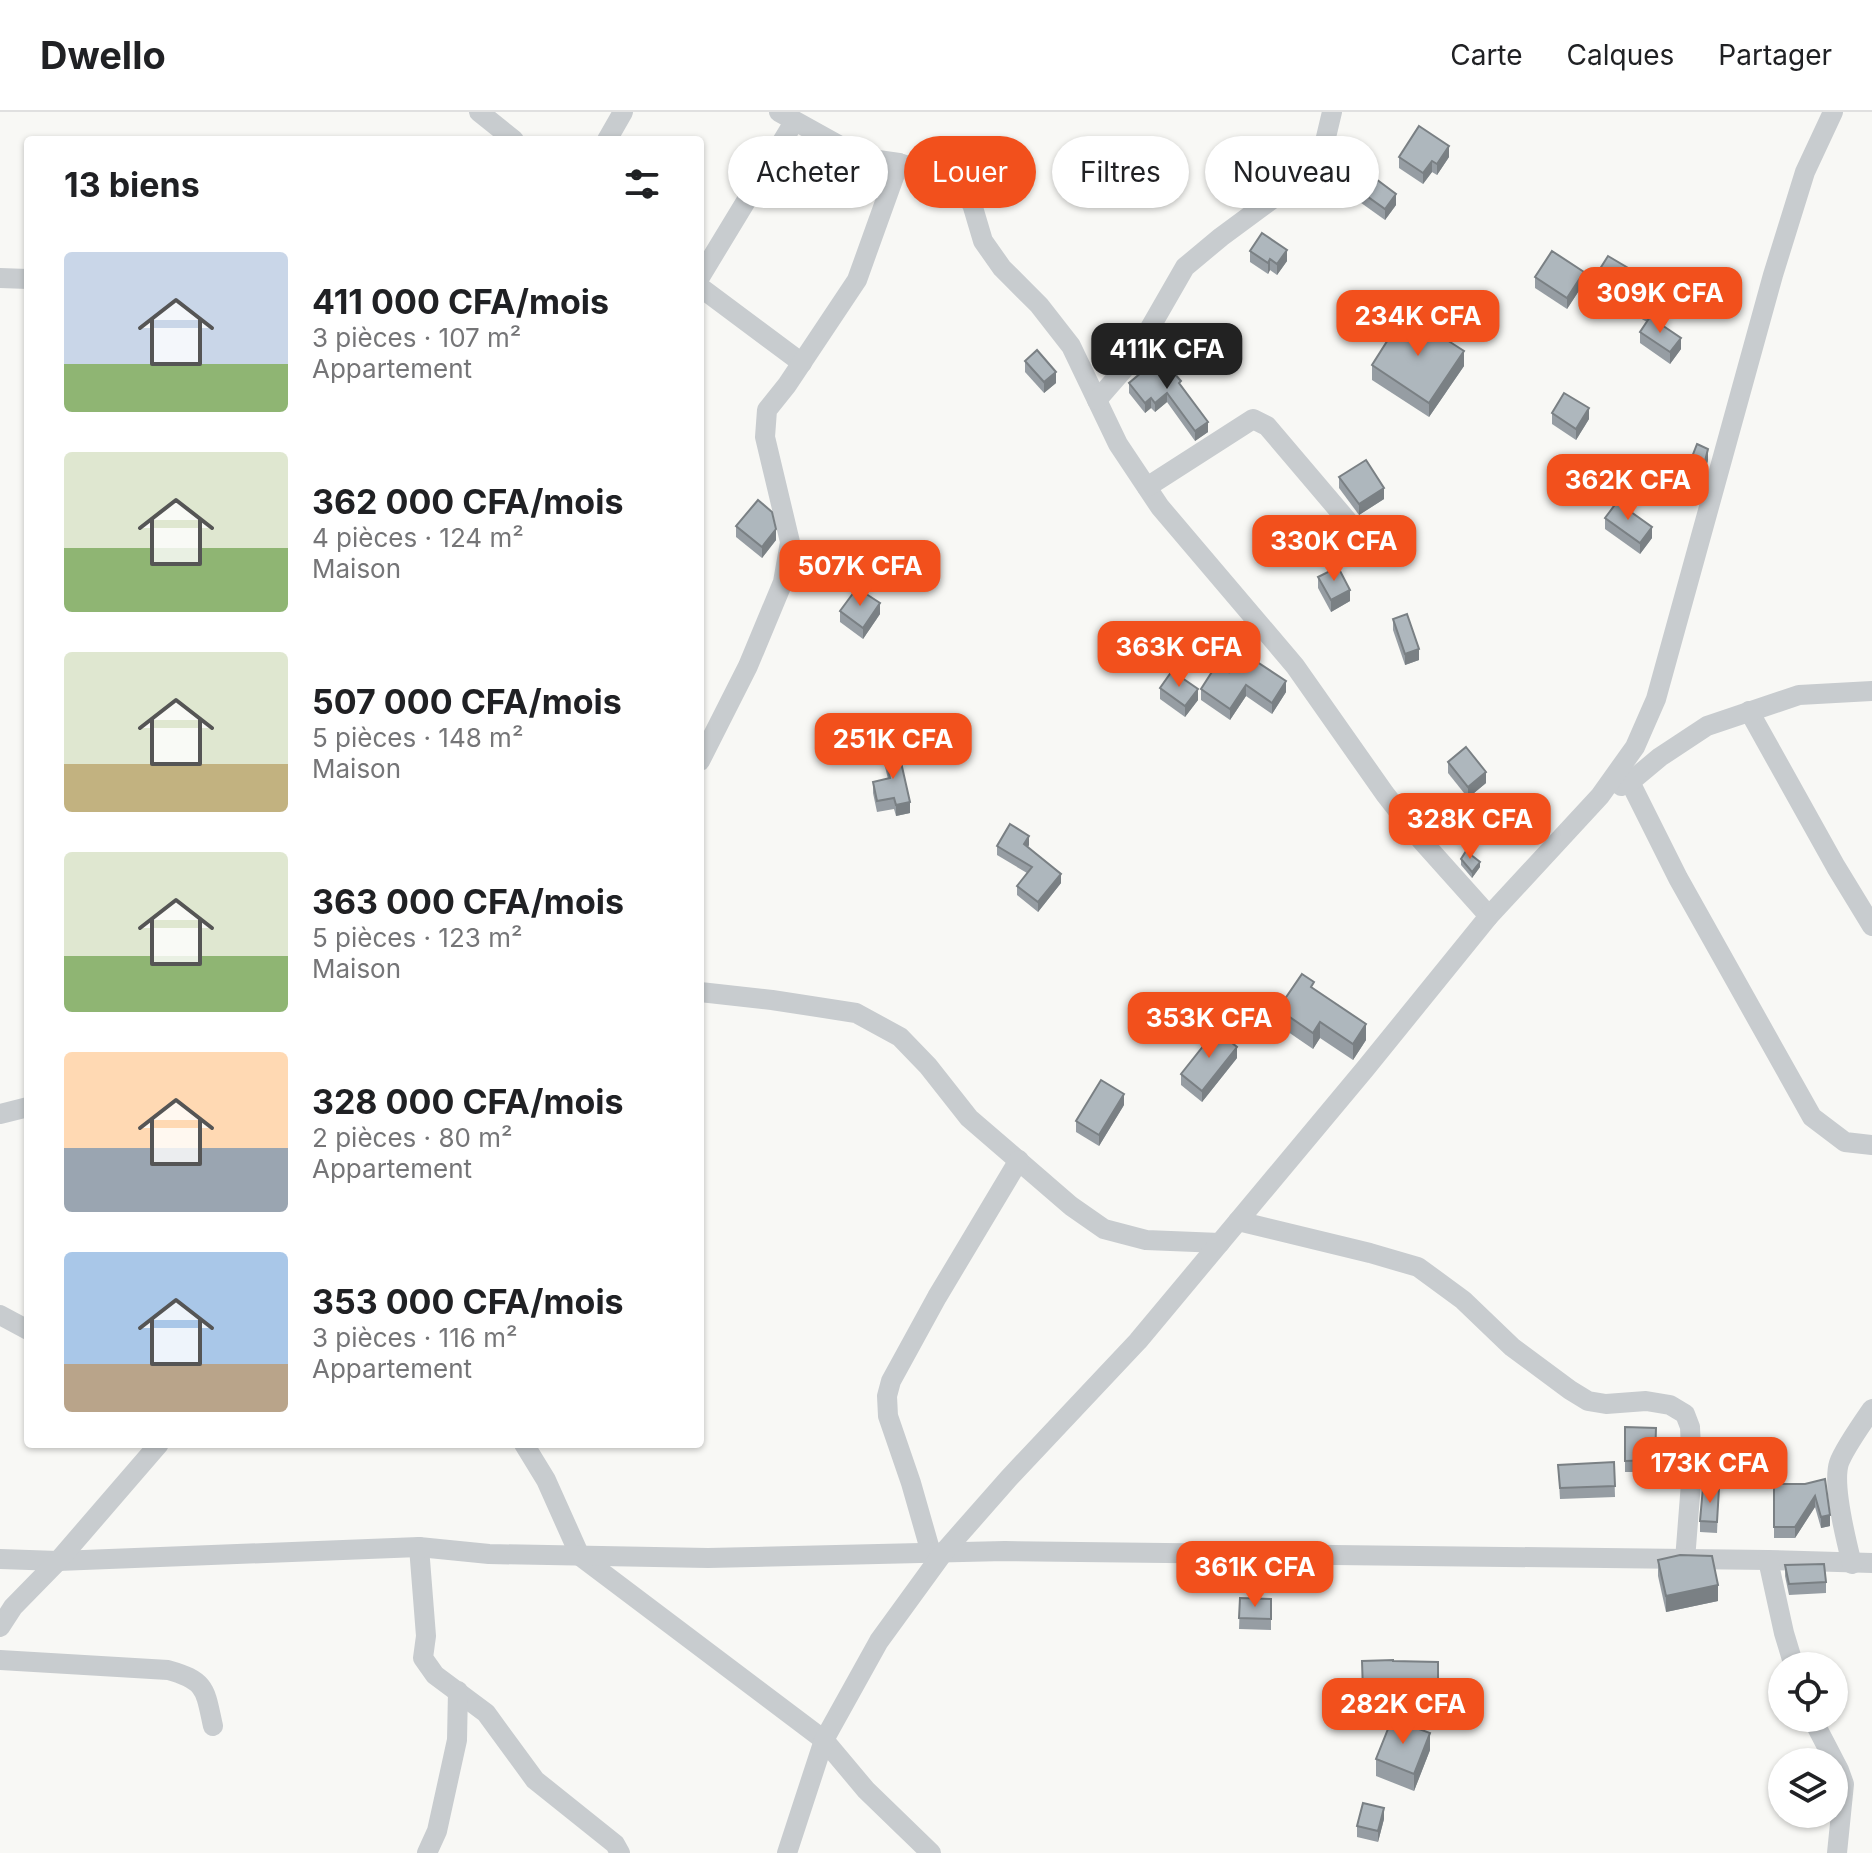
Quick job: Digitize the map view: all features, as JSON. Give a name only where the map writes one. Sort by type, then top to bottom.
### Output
[{"type":"street","points":[[479,112],[503,127]]},
{"type":"street","points":[[609,136],[623,112]]},
{"type":"street","points":[[1097,400],[1131,361],[1185,267],[1314,165],[1322,154],[1332,112]]},
{"type":"street","points":[[787,1853],[824,1740],[879,1641],[937,1553],[1138,1341],[1489,916],[1600,796],[1635,747],[1656,699],[1773,275],[1805,172],[1833,112]]},
{"type":"street","points":[[704,270],[786,117],[871,159],[934,173],[956,185],[972,204],[983,241],[1002,268],[1039,305],[1071,346],[1118,444],[1160,507],[1295,666],[1385,794],[1421,840],[1489,916]]},
{"type":"street","points":[[704,753],[748,666],[783,582],[790,542],[765,437],[767,410],[857,280],[899,163]]},
{"type":"street","points":[[0,278],[24,279]]},
{"type":"street","points":[[704,290],[802,363]]},
{"type":"street","points":[[1147,487],[1253,419],[1267,426],[1363,539]]},
{"type":"street","points":[[1600,796],[1630,782],[1660,757],[1707,726],[1799,695],[1872,691]]},
{"type":"street","points":[[1749,711],[1872,926]]},
{"type":"street","points":[[1630,782],[1678,878],[1812,1117],[1845,1142],[1872,1145]]},
{"type":"street","points":[[704,993],[856,1013],[900,1037],[928,1066],[969,1118],[1071,1206],[1104,1229],[1146,1240],[1220,1243]]},
{"type":"street","points":[[0,1114],[24,1108]]},
{"type":"street","points":[[937,1553],[888,1416],[887,1396],[891,1381],[937,1297],[1019,1160]]},
{"type":"street","points":[[1238,1221],[1418,1267],[1463,1300],[1512,1347],[1588,1401],[1606,1404],[1646,1401],[1670,1405],[1685,1414],[1690,1427],[1692,1470],[1685,1560]]},
{"type":"street","points":[[0,1315],[24,1328]]},
{"type":"street","points":[[0,1559],[58,1561],[419,1547],[489,1554],[708,1558],[1005,1551],[1862,1563],[1842,1523],[1837,1476],[1839,1462],[1872,1409]]},
{"type":"street","points":[[0,1627],[13,1607],[58,1561],[156,1448]]},
{"type":"street","points":[[526,1448],[546,1480],[580,1556],[824,1740],[866,1790],[931,1853]]},
{"type":"street","points":[[419,1547],[426,1636],[423,1658],[435,1675],[486,1713],[535,1780],[615,1844],[620,1853]]},
{"type":"street","points":[[1768,1560],[1790,1652]]},
{"type":"street","points":[[0,1660],[168,1670],[189,1676],[205,1690],[213,1726]]},
{"type":"street","points":[[427,1853],[437,1831],[457,1740],[458,1691]]},
{"type":"street","points":[[1819,1732],[1844,1784],[1837,1853]]},
{"type":"building","points":[[1419,126],[1449,146],[1437,164],[1432,161],[1423,173],[1399,157]]},
{"type":"building","points":[[1379,181],[1396,194],[1385,209],[1379,205]]},
{"type":"building","points":[[1262,233],[1287,250],[1277,264],[1270,259],[1268,263],[1250,251]]},
{"type":"building","points":[[1552,251],[1584,272],[1567,298],[1535,277]]},
{"type":"building","points":[[1608,256],[1652,282],[1656,275],[1680,289],[1661,320],[1638,306],[1642,299],[1598,272]]},
{"type":"building","points":[[1405,313],[1464,351],[1429,403],[1372,365]]},
{"type":"building","points":[[1650,317],[1681,338],[1670,352],[1640,332]]},
{"type":"building","points":[[1037,350],[1056,372],[1044,382],[1025,361]]},
{"type":"building","points":[[1160,357],[1181,381],[1179,383],[1208,422],[1195,431],[1167,393],[1155,403],[1151,398],[1145,403],[1129,383]]},
{"type":"building","points":[[1564,393],[1589,408],[1576,429],[1552,413]]},
{"type":"building","points":[[1697,444],[1708,449],[1700,481],[1685,475]]},
{"type":"building","points":[[1366,460],[1384,488],[1359,504],[1339,477]]},
{"type":"building","points":[[758,500],[772,512],[776,529],[762,547],[736,526]]},
{"type":"building","points":[[1617,502],[1652,527],[1640,543],[1605,518]]},
{"type":"building","points":[[1338,567],[1350,590],[1331,600],[1318,577]]},
{"type":"building","points":[[857,588],[880,603],[863,628],[840,611]]},
{"type":"building","points":[[1407,614],[1419,649],[1405,654],[1393,619]]},
{"type":"building","points":[[1242,652],[1286,681],[1272,703],[1246,685],[1230,709],[1201,689],[1217,664],[1229,672]]},
{"type":"building","points":[[1172,671],[1198,689],[1185,706],[1160,688]]},
{"type":"building","points":[[1466,747],[1486,772],[1468,787],[1448,762]]},
{"type":"building","points":[[898,749],[910,802],[896,805],[894,798],[877,801],[873,782],[890,778],[884,752]]},
{"type":"building","points":[[1010,824],[1029,836],[1024,844],[1061,874],[1038,902],[1017,886],[1032,867],[997,846]]},
{"type":"building","points":[[1466,851],[1480,862],[1472,872],[1461,859]]},
{"type":"building","points":[[1302,974],[1314,982],[1311,987],[1366,1024],[1353,1044],[1320,1022],[1313,1033],[1278,1009]]},
{"type":"building","points":[[1216,1030],[1237,1047],[1202,1091],[1181,1074]]},
{"type":"building","points":[[1101,1080],[1124,1094],[1099,1135],[1076,1121]]},
{"type":"building","points":[[1625,1427],[1656,1428],[1655,1460],[1625,1461]]},
{"type":"building","points":[[1614,1462],[1615,1486],[1560,1488],[1558,1465]]},
{"type":"building","points":[[1825,1479],[1830,1515],[1821,1517],[1815,1496],[1795,1527],[1774,1527],[1774,1484],[1805,1484]]},
{"type":"building","points":[[1703,1487],[1719,1488],[1717,1522],[1700,1521]]},
{"type":"building","points":[[1680,1555],[1712,1556],[1718,1585],[1666,1596],[1658,1560]]},
{"type":"building","points":[[1329,1557],[1331,1572],[1271,1579],[1269,1558]]},
{"type":"building","points":[[1824,1564],[1826,1582],[1789,1584],[1785,1565]]},
{"type":"building","points":[[1240,1598],[1271,1599],[1271,1619],[1239,1618]]},
{"type":"building","points":[[1362,1661],[1438,1662],[1438,1689],[1394,1688],[1394,1691],[1363,1692]]},
{"type":"building","points":[[1392,1719],[1430,1733],[1414,1774],[1376,1759]]},
{"type":"building","points":[[1363,1803],[1384,1808],[1378,1831],[1357,1826]]}]
